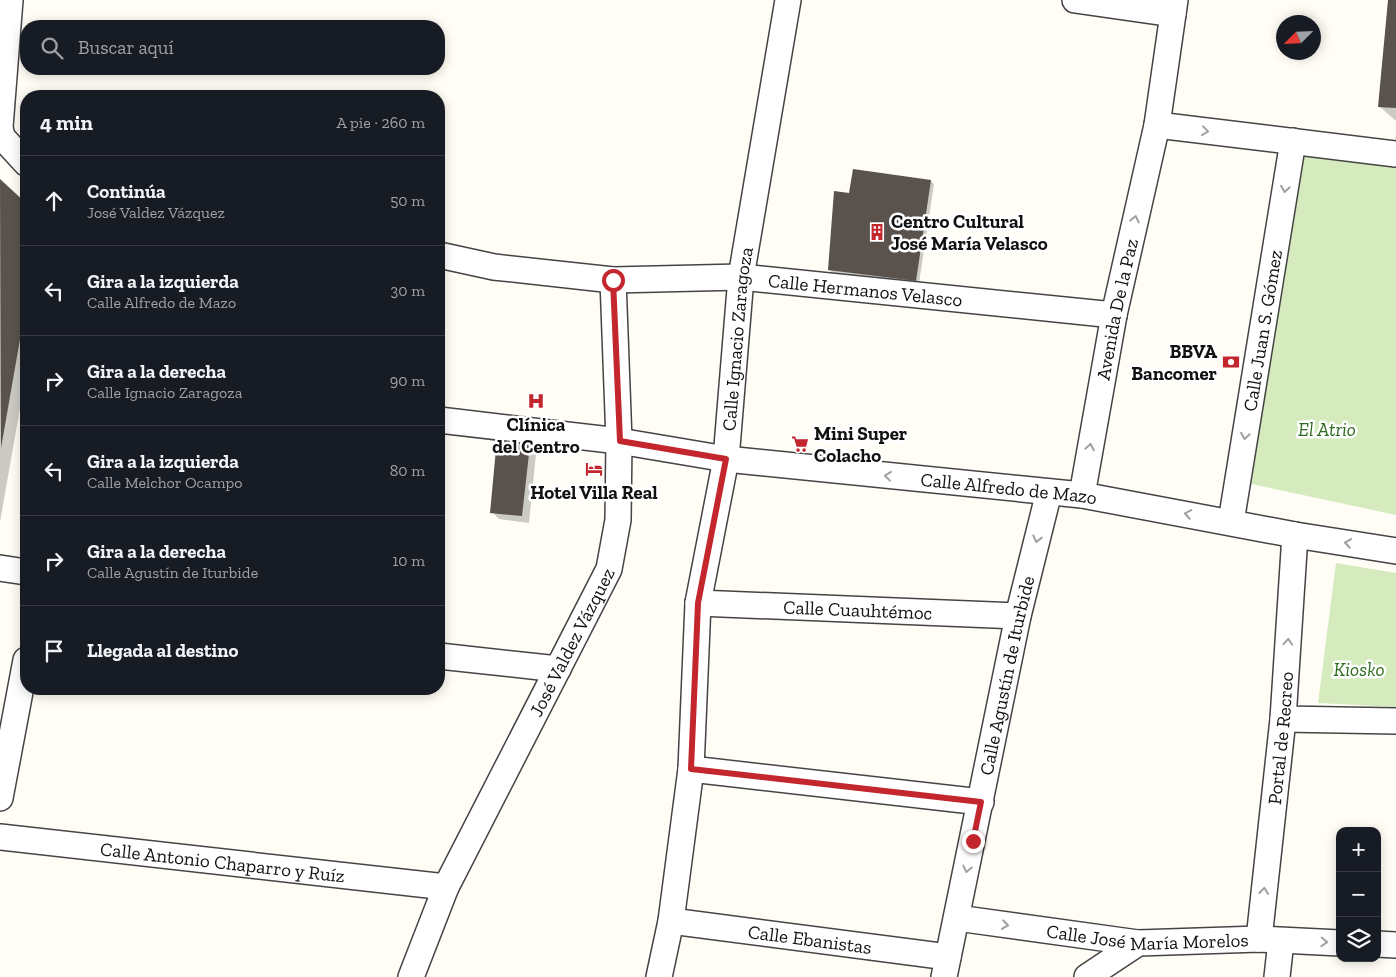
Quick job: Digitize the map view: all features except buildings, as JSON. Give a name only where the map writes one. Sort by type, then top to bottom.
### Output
[{"type":"street","points":[[10,0],[0,118],[1,137],[20,157]]},
{"type":"street","name":"Calle Ignacio Zaragoza","points":[[659,977],[671,921],[691,769],[698,603],[726,459],[741,277],[788,0]]},
{"type":"street","points":[[1075,0],[1174,7]]},
{"type":"street","name":"Avenida De la Paz","points":[[1082,495],[1114,315],[1157,125],[1174,7]]},
{"type":"street","points":[[1157,125],[1396,154]]},
{"type":"street","name":"Calle Juan S. Gómez","points":[[1231,522],[1293,141]]},
{"type":"street","name":"Calle Hermanos Velasco","points":[[445,256],[494,267],[613,280],[741,277],[1114,315]]},
{"type":"street","name":"José Valdez Vázquez","points":[[411,977],[446,887],[611,562],[618,520],[620,441],[613,280]]},
{"type":"street","name":"Calle Alfredo de Mazo","points":[[445,421],[620,441],[726,459],[1082,495],[1296,535],[1396,551]]},
{"type":"street","name":"Calle Agustín de Iturbide","points":[[946,967],[1018,616],[1049,492]]},
{"type":"street","name":"Portal de Recreo","points":[[1278,977],[1270,940],[1296,535]]},
{"type":"street","points":[[0,568],[20,571]]},
{"type":"street","name":"Calle Cuauhtémoc","points":[[698,603],[1018,616]]},
{"type":"street","points":[[445,657],[558,669]]},
{"type":"street","points":[[0,798],[20,692]]},
{"type":"street","points":[[1283,719],[1396,721]]},
{"type":"street","points":[[691,769],[981,802]]},
{"type":"street","name":"Calle Antonio Chaparro y Ruíz","points":[[0,837],[446,887]]},
{"type":"street","name":"Calle José María Morelos","points":[[957,918],[1138,943],[1270,940],[1336,943]]},
{"type":"street","name":"Calle Ebanistas","points":[[671,921],[946,967]]},
{"type":"street","points":[[1087,977],[1138,943]]},
{"type":"street","points":[[1381,944],[1396,945]]},
{"type":"green space","name":"El Atrio","points":[[1396,132],[1396,515],[1247,483],[1303,144],[1393,155]]},
{"type":"green space","name":"Kiosko","points":[[1336,563],[1396,573],[1396,707],[1318,703]]},
{"type":"place","name":"Centro Cultural José María Velasco","points":[[877,232]]},
{"type":"place","name":"BBVA Bancomer","points":[[1231,362]]},
{"type":"place","name":"Clínica del Centro","points":[[536,401]]},
{"type":"place","name":"Mini Super Colacho","points":[[800,444]]},
{"type":"place","name":"Hotel Villa Real","points":[[594,469]]},
{"type":"route","points":[[613,280],[620,441],[726,459],[698,603],[691,769],[981,802],[973,841]]}]
